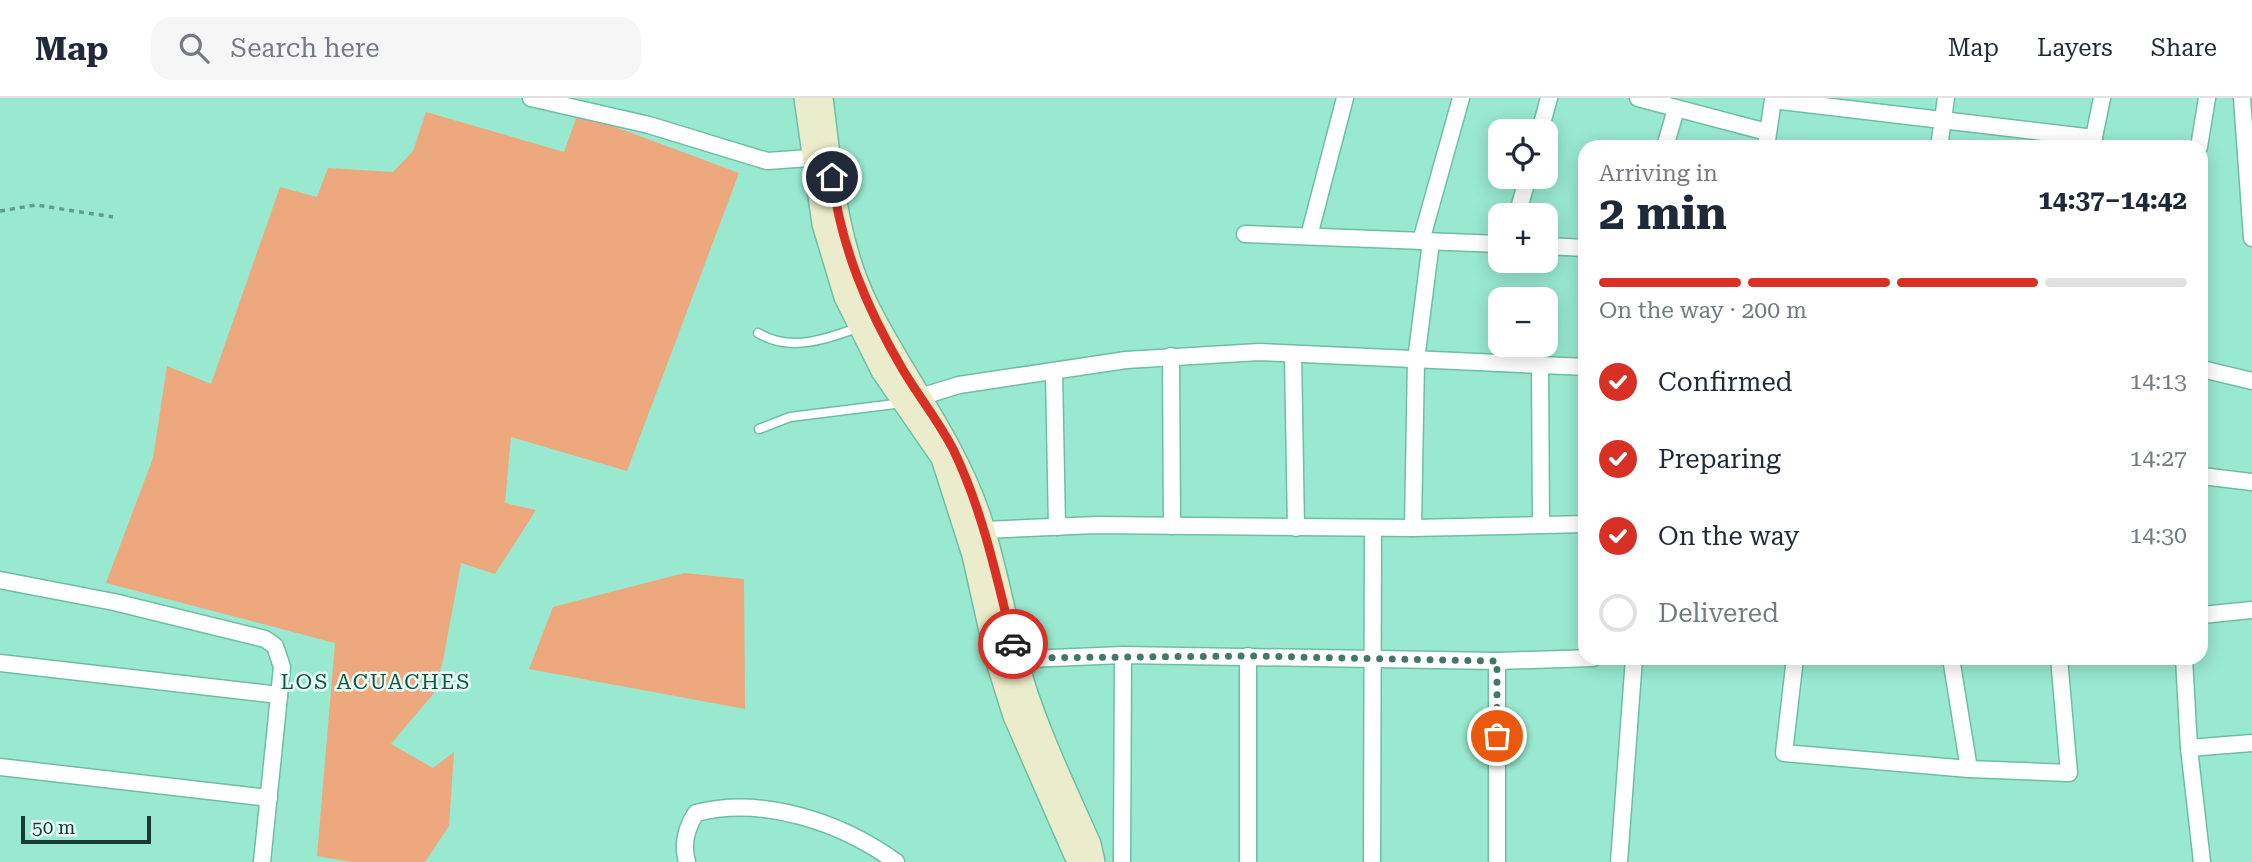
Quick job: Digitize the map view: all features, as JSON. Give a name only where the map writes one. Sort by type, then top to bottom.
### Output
[{"type":"street","points":[[531,98],[649,125],[767,161],[821,158]]},
{"type":"street","points":[[805,98],[835,197],[848,253],[866,302],[911,400],[942,458],[1007,660],[1090,844],[1094,862]]},
{"type":"street","points":[[822,98],[823,224],[845,297],[882,371],[953,449],[984,530],[1014,716],[1078,862]]},
{"type":"street","points":[[1310,236],[1345,98]]},
{"type":"street","points":[[1413,528],[1416,360],[1426,241],[1461,98]]},
{"type":"street","points":[[1543,119],[1549,98]]},
{"type":"street","points":[[1638,98],[1767,140],[1773,100],[2079,140]]},
{"type":"street","points":[[1940,140],[1946,98]]},
{"type":"street","points":[[2093,140],[2102,98]]},
{"type":"street","points":[[2200,140],[2207,98]]},
{"type":"street","points":[[2242,98],[2252,238]]},
{"type":"street","points":[[1667,140],[1676,109]]},
{"type":"street","points":[[1245,234],[1488,244]]},
{"type":"street","points":[[1558,247],[1578,248]]},
{"type":"street","points":[[911,400],[959,385],[1171,356],[1259,352],[1578,367]]},
{"type":"street","points":[[1293,354],[1296,528]]},
{"type":"street","points":[[1171,356],[1172,526]]},
{"type":"street","points":[[1540,365],[1541,524]]},
{"type":"street","points":[[2208,370],[2252,381]]},
{"type":"street","points":[[1054,372],[1057,527]]},
{"type":"street","points":[[2208,477],[2252,482]]},
{"type":"street","points":[[984,530],[1172,526],[1413,528],[1578,524]]},
{"type":"street","points":[[1372,862],[1373,528]]},
{"type":"street","points":[[0,580],[114,602],[265,639],[275,646],[282,667],[262,862]]},
{"type":"street","points":[[2208,614],[2252,610]]},
{"type":"street","points":[[1007,660],[1123,655],[1497,661],[1578,658]]},
{"type":"street","points":[[1122,862],[1123,655]]},
{"type":"street","points":[[1248,656],[1248,862]]},
{"type":"street","points":[[1497,661],[1497,862]]},
{"type":"street","points":[[0,663],[279,695]]},
{"type":"street","points":[[1619,862],[1633,665]]},
{"type":"street","points":[[1795,665],[1784,753],[1969,769],[2070,773],[2060,665]]},
{"type":"street","points":[[1952,665],[1969,769]]},
{"type":"street","points":[[2184,665],[2189,748],[2202,862]]},
{"type":"street","points":[[2189,748],[2252,743]]},
{"type":"street","points":[[0,767],[268,798]]},
{"type":"street","points":[[687,862],[685,839],[688,824],[696,813],[713,809],[757,807],[838,828],[896,862]]},
{"type":"lane","points":[[758,332],[775,343],[801,343],[835,336],[860,327]]},
{"type":"lane","points":[[759,429],[790,418],[911,400]]},
{"type":"path","points":[[0,211],[36,205],[113,216]]},
{"type":"shaded area","points":[[426,112],[564,152],[578,113],[739,173],[627,471],[511,437],[505,503],[536,510],[495,574],[461,563],[443,661],[434,693],[391,744],[433,768],[454,752],[449,826],[425,862],[352,862],[317,856],[335,643],[106,583],[153,458],[167,366],[211,384],[280,187],[317,197],[328,168],[393,172],[413,151]]},
{"type":"shaded area","points":[[684,573],[744,579],[745,709],[529,669],[553,607]]},
{"type":"way so far","points":[[1013,644],[1016,658],[1123,655],[1497,661],[1497,736]]},
{"type":"district","name":"LOS ACUACHES","points":[[376,682]]},
{"type":"route","points":[[832,177],[848,253],[866,302],[902,369],[953,449],[979,513],[1013,644]]}]
